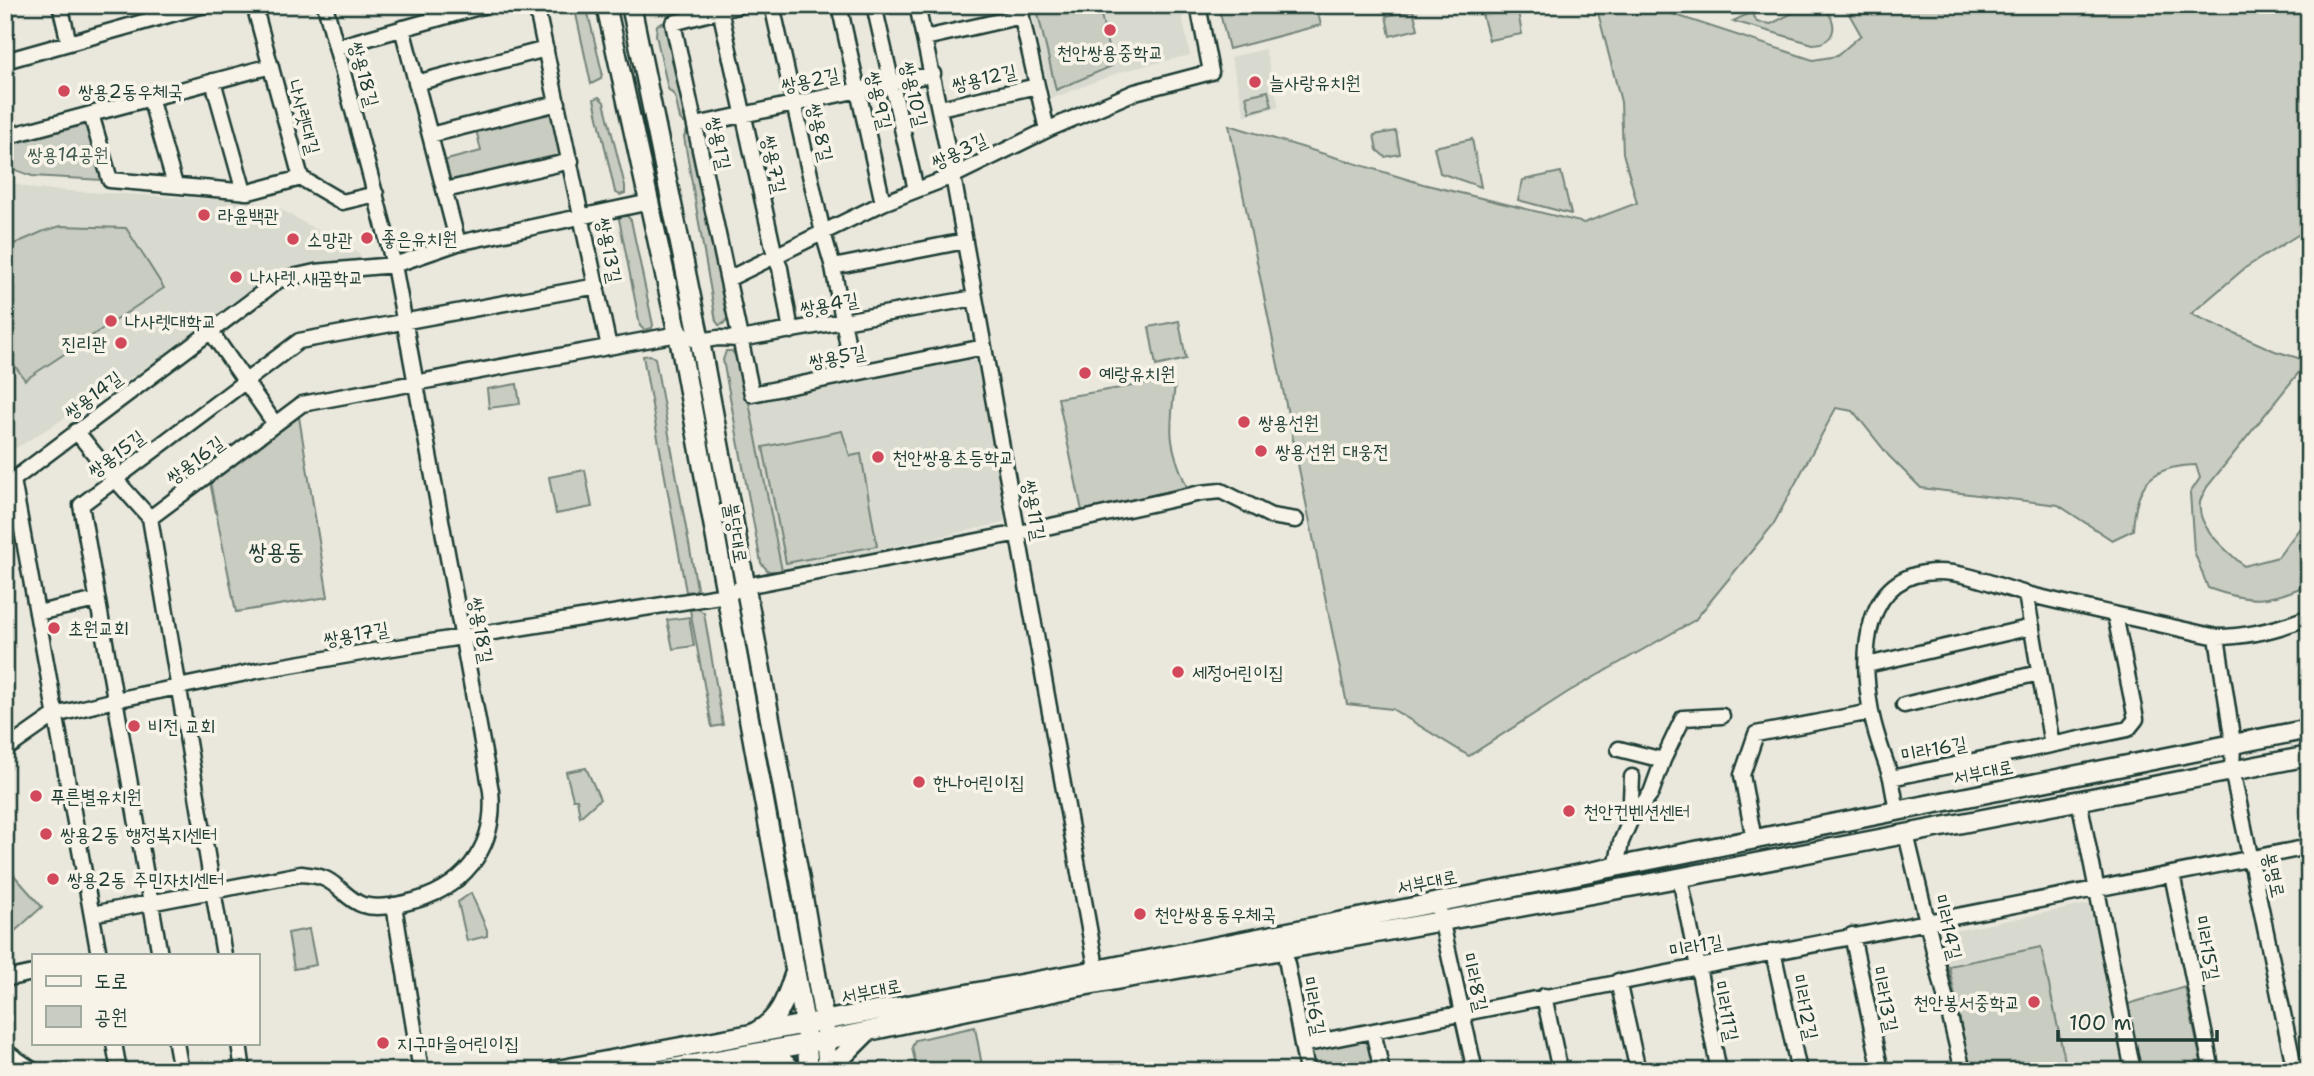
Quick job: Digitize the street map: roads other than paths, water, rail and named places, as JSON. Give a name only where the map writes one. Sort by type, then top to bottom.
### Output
[{"type":"main road","name":"불당대로","points":[[606,5],[650,202],[690,338],[745,586],[824,1020],[828,1071]]},
{"type":"main road","name":"불당대로","points":[[631,5],[690,338],[726,596],[795,971],[806,1034],[809,1071]]},
{"type":"main road","name":"서부대로","points":[[552,1071],[806,1034],[826,1040],[1437,901],[1616,868],[2309,729]]},
{"type":"main road","name":"서부대로","points":[[806,1034],[824,1020],[1284,948],[1680,878],[2309,756]]},
{"type":"main road","points":[[814,964],[829,995],[837,1004],[858,1014]]},
{"type":"main road","points":[[794,1071],[778,1058],[751,1043],[773,1019],[787,997],[795,971]]},
{"type":"main road","points":[[837,1071],[840,1059],[868,1031]]},
{"type":"main road","name":"서부대로","points":[[656,1071],[751,1043]]},
{"type":"street","points":[[60,5],[69,43]]},
{"type":"street","points":[[5,61],[204,5]]},
{"type":"street","name":"나사렛대길","points":[[254,5],[301,178]]},
{"type":"street","name":"쌍용18길","points":[[92,914],[302,874],[325,878],[362,904],[379,907],[394,905],[433,895],[463,874],[480,854],[491,824],[491,791],[394,265],[325,5]]},
{"type":"street","points":[[337,47],[486,5]]},
{"type":"street","name":"쌍용13길","points":[[536,5],[609,347]]},
{"type":"street","name":"쌍용1길","points":[[740,340],[673,23],[720,8],[741,5]]},
{"type":"street","name":"쌍용8길","points":[[772,5],[833,267],[853,373]]},
{"type":"street","name":"쌍용9길","points":[[839,5],[883,203]]},
{"type":"street","name":"쌍용10길","points":[[874,5],[916,190]]},
{"type":"street","name":"쌍용11길","points":[[917,5],[953,176],[1098,976]]},
{"type":"street","name":"쌍용3길","points":[[728,279],[883,203],[953,176],[1047,130],[1135,92],[1209,72],[1195,5]]},
{"type":"street","name":"쌍용7길","points":[[720,8],[775,256],[780,268],[791,331]]},
{"type":"street","name":"쌍용12길","points":[[925,38],[1021,11],[1047,130]]},
{"type":"street","points":[[402,28],[457,243]]},
{"type":"street","points":[[416,83],[546,49]]},
{"type":"street","name":"나사렛대길","points":[[5,137],[271,66]]},
{"type":"street","name":"쌍용2길","points":[[696,125],[933,74]]},
{"type":"street","points":[[213,81],[244,192]]},
{"type":"street","name":"쌍용12길","points":[[940,108],[1037,86]]},
{"type":"street","points":[[150,98],[175,185]]},
{"type":"street","points":[[430,135],[558,103]]},
{"type":"street","name":"나사렛대길","points":[[91,114],[110,180],[244,192],[301,178],[342,202],[376,194]]},
{"type":"street","points":[[445,191],[571,161]]},
{"type":"street","name":"쌍용14길","points":[[99,954],[13,480],[279,280],[314,272],[394,265],[457,243],[650,202]]},
{"type":"street","points":[[833,267],[965,241]]},
{"type":"street","name":"쌍용15길","points":[[160,954],[81,505],[299,341],[597,286]]},
{"type":"street","name":"쌍용4길","points":[[690,338],[740,340],[975,298]]},
{"type":"street","points":[[211,332],[275,424]]},
{"type":"street","name":"쌍용16길","points":[[150,518],[302,404],[609,347],[690,338]]},
{"type":"street","name":"쌍용5길","points":[[740,340],[752,394],[984,347]]},
{"type":"street","points":[[76,431],[150,518],[224,954]]},
{"type":"street","name":"쌍용17길","points":[[5,750],[55,715],[115,700],[261,670],[726,596],[745,586],[1019,533],[1201,493],[1221,491],[1271,516],[1296,520]]},
{"type":"street","name":"미라16길","points":[[2115,615],[2136,719],[2128,729],[1891,778],[1871,712],[1866,648],[1870,621],[1878,603],[1893,587],[1912,577],[1937,572],[1968,576],[2026,594],[2217,637],[2238,637],[2281,628],[2309,617]]},
{"type":"street","points":[[2026,594],[2052,745]]},
{"type":"street","points":[[37,613],[97,600]]},
{"type":"street","points":[[1867,665],[2032,627]]},
{"type":"street","points":[[2217,637],[2233,743]]},
{"type":"street","points":[[1904,705],[2039,673]]},
{"type":"street","points":[[1754,840],[1742,775],[1756,734],[1871,712]]},
{"type":"street","points":[[1616,868],[1621,842],[1630,821],[1651,793],[1683,718],[1722,716]]},
{"type":"street","name":"봉명로","points":[[2233,743],[2232,770],[2295,1069]]},
{"type":"street","points":[[1619,749],[1663,760]]},
{"type":"street","points":[[1630,821],[1632,777]]},
{"type":"street","points":[[1891,778],[1897,811]]},
{"type":"street","points":[[2079,800],[2133,1071]]},
{"type":"street","name":"미라14길","points":[[1906,834],[1963,1071]]},
{"type":"street","name":"미라1길","points":[[1302,1045],[2251,857],[2309,848]]},
{"type":"street","name":"미라15길","points":[[2172,874],[2212,1071]]},
{"type":"street","name":"미라11길","points":[[1680,878],[1719,1071]]},
{"type":"street","name":"미라8길","points":[[1437,901],[1475,1071]]},
{"type":"street","points":[[394,905],[421,1071]]},
{"type":"street","name":"미라13길","points":[[1852,936],[1881,1071]]},
{"type":"street","name":"미라6길","points":[[1284,948],[1307,1071]]},
{"type":"street","name":"미라12길","points":[[1773,951],[1799,1071]]},
{"type":"street","points":[[5,979],[32,973]]},
{"type":"street","points":[[1618,981],[1638,1071]]},
{"type":"street","points":[[1544,996],[1560,1071]]},
{"type":"street","points":[[1373,1031],[1382,1071]]},
{"type":"street","points":[[114,1044],[119,1071]]},
{"type":"street","points":[[176,1044],[181,1071]]},
{"type":"street","points":[[239,1044],[243,1071]]},
{"type":"street","points":[[5,1051],[34,1071]]},
{"type":"place","name":"천안쌍용중학교","points":[[1110,30]]},
{"type":"place","name":"늘사랑유치원","points":[[1255,82]]},
{"type":"place","name":"쌍용2동우체국","points":[[64,91]]},
{"type":"place","name":"라윤백관","points":[[204,215]]},
{"type":"place","name":"좋은유치원","points":[[367,238]]},
{"type":"place","name":"소망관","points":[[293,239]]},
{"type":"place","name":"나사렛 새꿈학교","points":[[236,277]]},
{"type":"place","name":"나사렛대학교","points":[[111,321]]},
{"type":"place","name":"진리관","points":[[121,343]]},
{"type":"place","name":"예랑유치원","points":[[1085,373]]},
{"type":"place","name":"쌍용선원","points":[[1244,422]]},
{"type":"place","name":"쌍용선원 대웅전","points":[[1261,451]]},
{"type":"place","name":"천안쌍용초등학교","points":[[878,457]]},
{"type":"place","name":"초원교회","points":[[54,628]]},
{"type":"place","name":"세정어린이집","points":[[1178,672]]},
{"type":"place","name":"비전 교회","points":[[134,726]]},
{"type":"place","name":"한나어린이집","points":[[919,782]]},
{"type":"place","name":"푸른별유치원","points":[[36,796]]},
{"type":"place","name":"천안컨벤션센터","points":[[1569,811]]},
{"type":"place","name":"쌍용2동 행정복지센터","points":[[46,834]]},
{"type":"place","name":"쌍용2동 주민자치센터","points":[[53,879]]},
{"type":"place","name":"천안쌍용동우체국","points":[[1140,914]]},
{"type":"place","name":"천안봉서중학교","points":[[2034,1002]]},
{"type":"place","name":"지구마을어린이집","points":[[383,1043]]},
{"type":"district","name":"쌍용동","points":[[276,551]]},
{"type":"park label","name":"쌍용14공원","points":[[68,154]]}]
